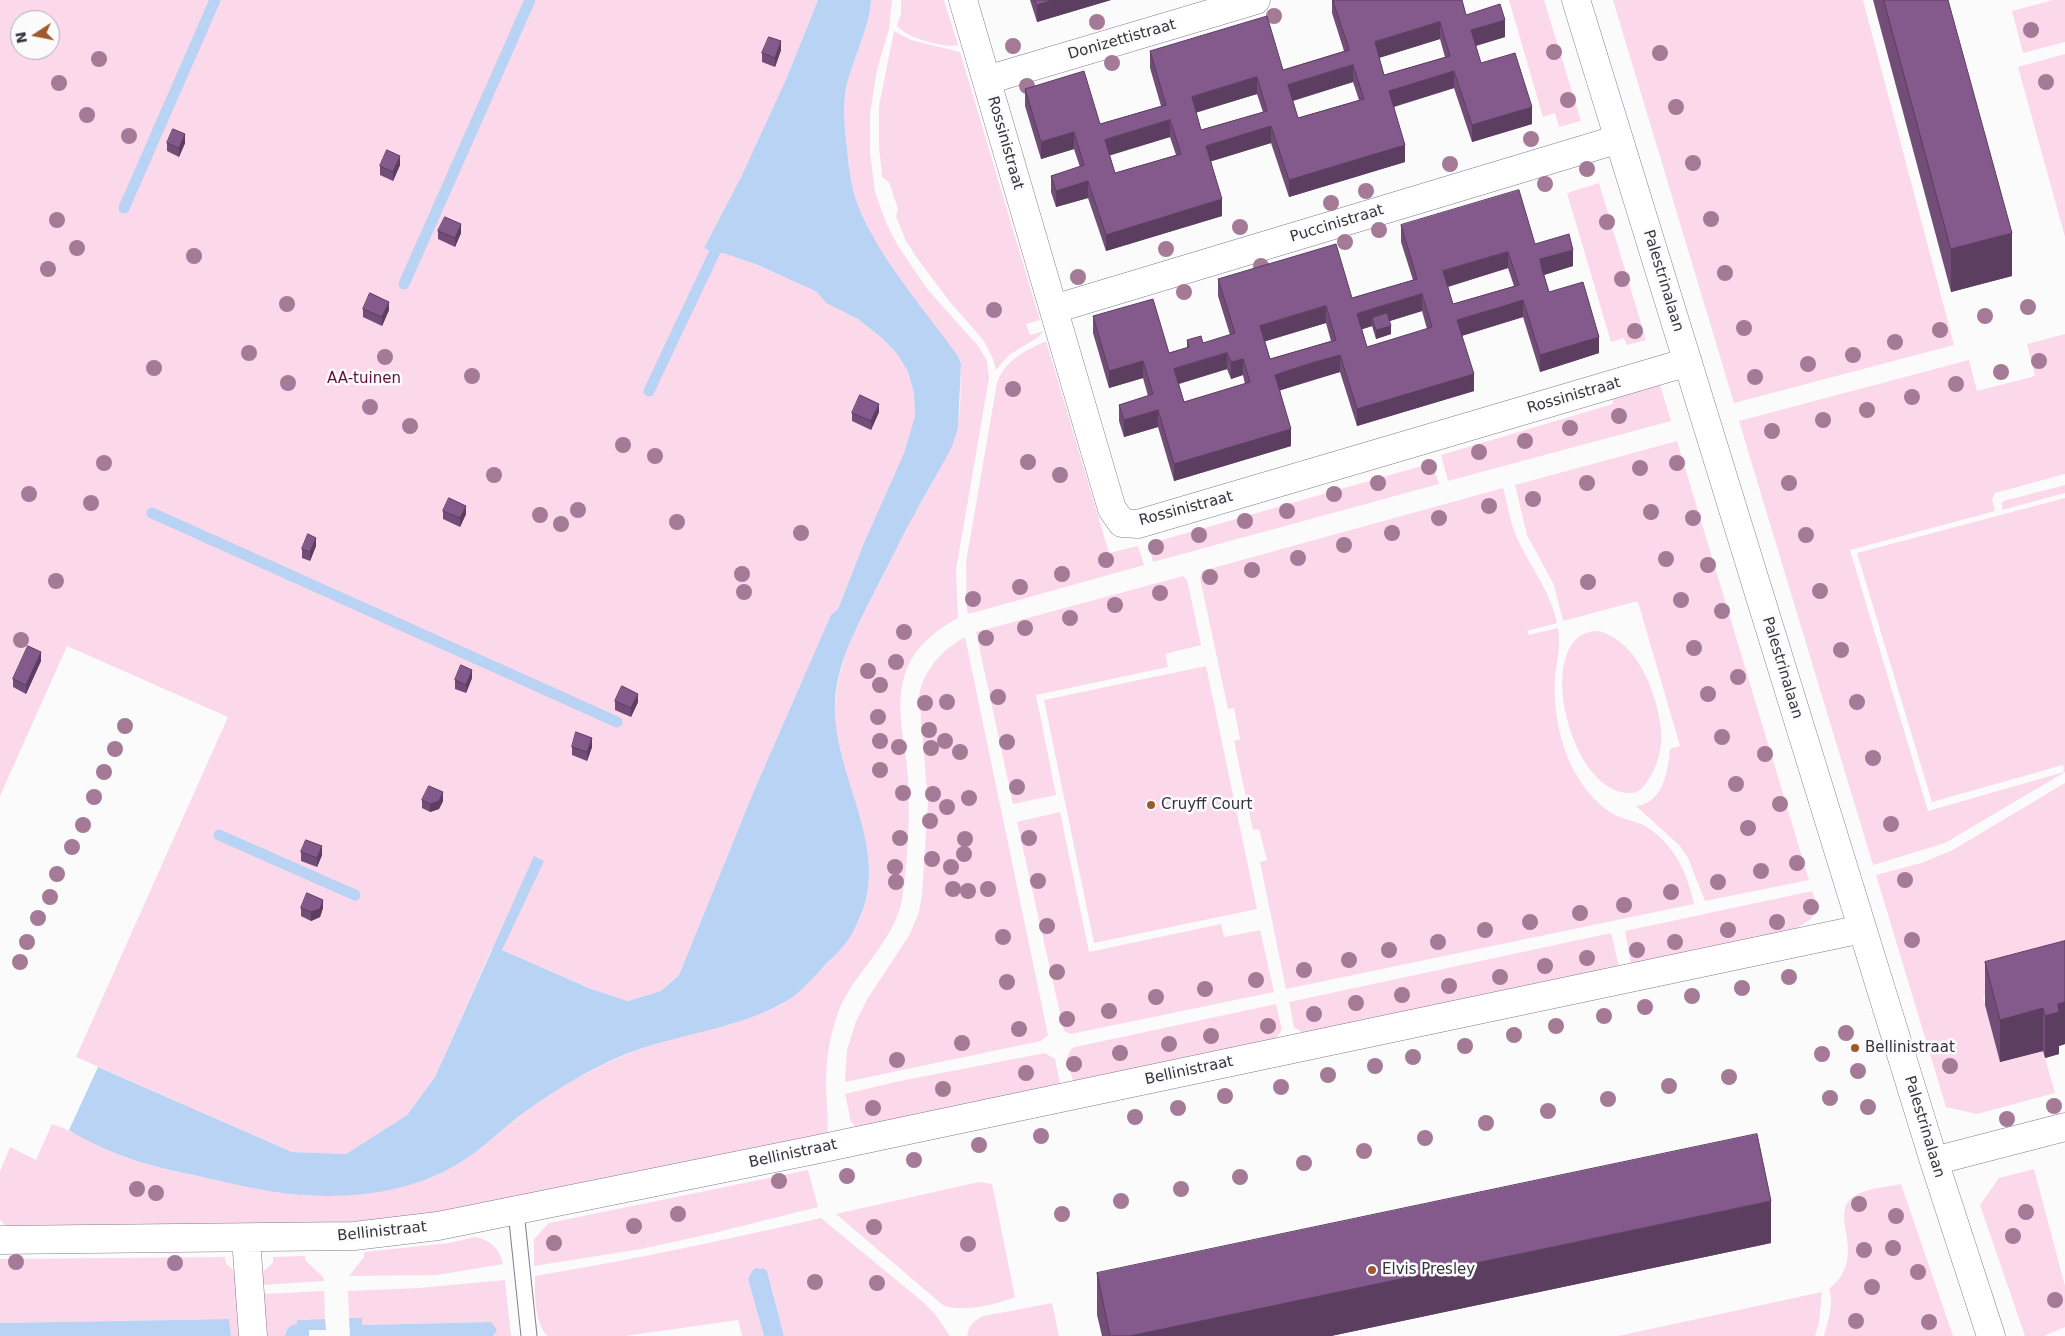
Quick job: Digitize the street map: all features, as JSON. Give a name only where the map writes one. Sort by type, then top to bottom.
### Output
[{"type":"street","name":"Rossinistraat","points":[[963,0],[1112,509],[1122,524],[1138,524],[1688,362]]},
{"type":"street","name":"Donizettistraat","points":[[987,80],[1256,0]]},
{"type":"street","name":"Palestrinalaan","points":[[1576,0],[1934,1160],[1991,1336]]},
{"type":"street","name":"Puccinistraat","points":[[1054,309],[1619,139]]},
{"type":"street","name":"Bellinistraat","points":[[0,1240],[354,1236],[438,1226],[814,1150],[1862,928]]},
{"type":"street","points":[[1934,1160],[2065,1126]]},
{"type":"street","points":[[246,1238],[252,1336]]},
{"type":"lane","points":[[516,1210],[529,1336]]},
{"type":"green space","name":"AA-tuinen","points":[[0,0],[818,0],[787,77],[742,175],[704,248],[715,254],[723,253],[758,265],[817,292],[826,303],[858,319],[883,339],[898,355],[908,372],[914,393],[915,416],[904,453],[864,543],[838,609],[831,616],[753,793],[679,975],[661,991],[628,1001],[591,989],[502,950],[492,948],[435,1077],[407,1115],[346,1154],[292,1152],[76,1057],[228,717],[67,646],[0,796]]},
{"type":"green space","points":[[871,0],[892,0],[889,29],[877,70],[870,113],[870,152],[875,192],[887,225],[898,246],[928,290],[979,347],[987,361],[989,378],[956,570],[958,618],[934,634],[919,648],[905,674],[902,687],[901,712],[907,765],[909,808],[907,854],[902,899],[891,929],[846,996],[836,1019],[829,1046],[827,1065],[827,1133],[469,1207],[403,1217],[338,1223],[15,1228],[5,1225],[0,1220],[0,1172],[10,1147],[36,1160],[52,1124],[127,1158],[203,1178],[285,1193],[318,1196],[349,1195],[398,1188],[429,1178],[464,1160],[533,1106],[558,1089],[597,1067],[653,1044],[752,1016],[783,1004],[826,965],[842,947],[861,916],[868,892],[869,868],[861,821],[840,750],[836,726],[835,707],[839,680],[843,662],[859,621],[948,452],[958,424],[960,398],[961,364],[958,356],[906,288],[871,234],[856,199],[852,182],[845,128],[845,95],[847,83],[867,24]]},
{"type":"green space","points":[[901,0],[944,0],[958,45],[935,44],[907,34],[897,25],[901,14]]},
{"type":"green space","points":[[1509,0],[1544,0],[1581,121],[1559,127],[1555,113],[1543,117]]},
{"type":"green space","points":[[1613,0],[1863,0],[1954,345],[1734,403]]},
{"type":"green space","points":[[2053,0],[2065,0],[2065,42],[2023,53],[2012,11]]},
{"type":"green space","points":[[894,31],[911,40],[960,52],[1040,320],[1026,324],[1030,335],[1044,331],[1037,338],[1009,355],[996,370],[984,341],[950,302],[906,241],[896,216],[898,209],[889,182],[882,177],[879,146],[879,106]]},
{"type":"green space","points":[[2065,54],[2065,237],[2018,67]]},
{"type":"green space","points":[[1599,183],[1646,340],[1627,345],[1624,338],[1611,342],[1567,193]]},
{"type":"green space","points":[[2065,334],[2065,474],[1995,493],[1992,500],[1995,511],[1850,550],[1928,811],[2064,772],[2063,765],[1932,802],[1857,553],[2065,498],[2065,772],[1945,843],[1873,865],[1739,421],[1969,360],[1977,391],[2035,376],[2027,344]]},
{"type":"green space","points":[[1046,341],[1109,553],[1138,546],[1144,565],[969,614],[967,611],[966,562],[997,383],[1005,368],[1011,362],[1024,352]]},
{"type":"green space","points":[[1660,385],[1671,421],[1448,481],[1441,455],[1613,404],[1612,399]]},
{"type":"green space","points":[[1677,441],[1809,880],[1705,901],[1688,858],[1680,846],[1636,806],[1645,804],[1658,792],[1668,767],[1670,749],[1680,746],[1638,602],[1563,621],[1554,585],[1527,535],[1515,485]]},
{"type":"green space","points":[[1432,463],[1439,484],[1153,562],[1148,544]]},
{"type":"green space","points":[[2065,485],[2065,493],[2002,510],[2002,502],[2007,500]]},
{"type":"green space","points":[[1503,488],[1515,534],[1545,590],[1557,623],[1527,631],[1529,635],[1558,628],[1559,647],[1555,677],[1555,702],[1562,741],[1571,765],[1594,799],[1611,813],[1645,826],[1664,841],[1683,870],[1694,904],[1286,989],[1260,862],[1267,860],[1259,829],[1253,830],[1234,741],[1240,739],[1234,708],[1228,709],[1200,578],[1202,571]]},
{"type":"green space","points":[[1183,576],[1187,580],[1201,645],[1165,654],[1168,667],[1036,695],[1056,795],[1013,804],[976,632]]},
{"type":"green space","points":[[1599,631],[1613,637],[1635,657],[1650,685],[1659,715],[1661,742],[1657,762],[1644,786],[1634,793],[1627,793],[1606,785],[1587,766],[1574,739],[1565,710],[1562,680],[1567,655],[1578,637]]},
{"type":"green space","points":[[965,637],[1048,1035],[1041,1041],[845,1082],[847,1050],[856,1021],[868,998],[910,934],[919,912],[922,895],[928,802],[919,696],[921,686],[935,661]]},
{"type":"green space","name":"Cruyff Court","points":[[1206,666],[1257,909],[1094,943],[1044,700]]},
{"type":"green space","points":[[2065,783],[2065,974],[1983,997],[2000,1062],[2043,1051],[2055,1093],[1977,1114],[1946,1107],[1876,875],[1921,863],[1951,851]]},
{"type":"green space","points":[[1060,812],[1089,952],[1221,924],[1224,937],[1260,930],[1274,992],[1071,1034],[1064,1031],[1017,822]]},
{"type":"green space","points":[[1812,891],[1818,908],[1811,919],[1795,929],[1631,964],[1625,931]]},
{"type":"green space","points":[[1611,933],[1619,967],[1303,1033],[1294,1027],[1289,1002]]},
{"type":"green space","points":[[1276,1004],[1282,1030],[1275,1039],[1073,1082],[1067,1058],[1071,1049],[1075,1047]]},
{"type":"green space","points":[[1045,1053],[1055,1059],[1060,1084],[856,1127],[851,1122],[845,1094],[900,1081]]},
{"type":"green space","points":[[2034,1169],[2065,1286],[2065,1327],[2044,1336],[2025,1336],[1980,1205],[1999,1178]]},
{"type":"green space","points":[[808,1170],[818,1207],[641,1249],[534,1266],[534,1239],[549,1223]]},
{"type":"green space","points":[[979,1182],[992,1184],[1015,1297],[998,1303],[970,1308],[944,1306],[836,1214]]},
{"type":"green space","points":[[1901,1184],[1953,1336],[1824,1336],[1831,1306],[1829,1289],[1841,1276],[1847,1262],[1848,1249],[1844,1212],[1847,1203],[1856,1195],[1866,1191]]},
{"type":"green space","points":[[821,1218],[923,1302],[935,1314],[950,1336],[784,1336],[767,1271],[760,1268],[753,1270],[748,1279],[764,1336],[742,1336],[738,1320],[625,1336],[547,1336],[537,1315],[535,1276],[678,1249]]},
{"type":"green space","points":[[475,1237],[486,1240],[494,1246],[503,1264],[437,1275],[349,1276],[364,1257],[364,1252],[449,1243]]},
{"type":"green space","points":[[305,1256],[305,1260],[323,1277],[324,1281],[262,1285],[261,1273],[273,1263],[273,1257]]},
{"type":"green space","points":[[225,1257],[226,1263],[238,1275],[242,1336],[231,1336],[228,1319],[0,1323],[0,1259]]},
{"type":"green space","points":[[505,1280],[511,1336],[493,1336],[495,1333],[491,1322],[362,1325],[361,1318],[349,1318],[348,1291],[418,1288]]},
{"type":"green space","points":[[324,1291],[325,1319],[297,1320],[297,1324],[285,1332],[285,1336],[264,1336],[262,1294]]},
{"type":"green space","points":[[1822,1292],[1819,1322],[1815,1336],[1618,1336]]},
{"type":"green space","points":[[1052,1303],[1059,1336],[967,1336],[973,1323],[984,1316]]},
{"type":"water","points":[[818,0],[871,0],[867,24],[847,83],[845,95],[845,128],[853,191],[862,215],[882,252],[958,356],[961,364],[958,428],[953,444],[904,532],[859,623],[840,670],[835,702],[837,731],[866,842],[869,870],[866,898],[850,937],[807,984],[785,1002],[747,1019],[645,1047],[612,1060],[570,1082],[544,1099],[464,1160],[443,1172],[397,1188],[372,1193],[323,1196],[268,1191],[184,1173],[125,1157],[75,1134],[69,1130],[98,1067],[292,1152],[346,1154],[407,1115],[435,1077],[534,856],[544,861],[502,950],[591,989],[628,1001],[661,991],[679,975],[753,793],[831,615],[838,609],[864,543],[904,453],[915,416],[914,393],[908,372],[898,355],[883,339],[858,319],[826,303],[817,292],[758,265],[723,253],[715,254],[704,248],[742,175],[787,77]]},
{"type":"water","points":[[756,1268],[767,1271],[784,1336],[764,1336],[748,1279]]},
{"type":"water","points":[[349,1318],[362,1318],[362,1325],[491,1322],[497,1330],[493,1336],[350,1336]]},
{"type":"water","points":[[229,1319],[231,1336],[0,1336],[0,1323]]},
{"type":"water","points":[[325,1319],[326,1330],[309,1330],[309,1336],[285,1336],[289,1327],[297,1324],[297,1320]]},
{"type":"building","points":[[1035,0],[1053,0],[1037,5]]},
{"type":"building","points":[[1333,0],[1462,0],[1466,15],[1500,4],[1505,20],[1471,30],[1481,63],[1515,53],[1532,107],[1472,125],[1454,71],[1389,91],[1405,145],[1289,180],[1271,126],[1206,146],[1222,199],[1106,235],[1088,181],[1056,191],[1051,176],[1084,165],[1074,132],[1041,142],[1025,89],[1084,71],[1100,124],[1166,105],[1150,51],[1267,16],[1283,70],[1349,50]],"holes":[[[1440,22],[1450,56],[1384,75],[1375,42]],[[1353,65],[1364,99],[1298,118],[1288,85]],[[1257,77],[1267,111],[1201,130],[1192,97]],[[1170,120],[1181,154],[1115,173],[1105,140]]]},
{"type":"building","points":[[1884,0],[1948,0],[2012,233],[1951,249]]},
{"type":"building","points":[[769,37],[781,41],[775,58],[762,53]]},
{"type":"building","points":[[173,129],[185,134],[179,148],[167,143]]},
{"type":"building","points":[[387,150],[400,156],[393,172],[380,166]]},
{"type":"building","points":[[1519,190],[1535,244],[1569,234],[1573,250],[1540,259],[1542,269],[1549,292],[1583,282],[1599,337],[1540,355],[1523,300],[1457,320],[1474,374],[1357,409],[1340,355],[1308,364],[1275,375],[1291,429],[1174,464],[1158,410],[1124,420],[1119,405],[1153,394],[1143,361],[1109,371],[1093,316],[1153,299],[1169,353],[1189,347],[1187,340],[1201,336],[1203,343],[1235,333],[1218,279],[1336,244],[1352,298],[1417,279],[1401,225]],"holes":[[[1508,252],[1519,285],[1453,304],[1443,271]],[[1422,294],[1432,327],[1367,347],[1357,314]],[[1326,306],[1336,340],[1270,359],[1260,326]],[[1227,353],[1231,362],[1243,359],[1250,382],[1184,402],[1174,369]]]},
{"type":"building","points":[[445,217],[461,224],[455,238],[438,231]]},
{"type":"building","points":[[370,293],[389,302],[382,317],[363,309]]},
{"type":"building","points":[[1387,313],[1391,326],[1376,330],[1372,318]]},
{"type":"building","points":[[860,395],[879,404],[871,421],[852,413]]},
{"type":"building","points":[[449,498],[466,506],[460,518],[443,511]]},
{"type":"building","points":[[308,534],[316,538],[310,552],[302,549]]},
{"type":"building","points":[[28,646],[41,652],[26,685],[13,679]]},
{"type":"building","points":[[461,665],[472,670],[466,685],[455,680]]},
{"type":"building","points":[[622,686],[638,694],[631,708],[615,701]]},
{"type":"building","points":[[576,732],[592,738],[587,752],[572,747]]},
{"type":"building","points":[[429,786],[443,792],[439,801],[430,804],[422,800]]},
{"type":"building","points":[[306,840],[322,846],[317,858],[301,852]]},
{"type":"building","points":[[307,893],[323,900],[320,909],[311,912],[301,908]]},
{"type":"building","points":[[2065,941],[2065,1002],[2058,1004],[2059,1012],[2045,1016],[2043,1008],[2000,1020],[1985,962]]},
{"type":"building","points":[[1757,1134],[1771,1201],[1130,1336],[1110,1336],[1097,1273]]},
{"type":"waterway","points":[[124,208],[215,0]]},
{"type":"waterway","points":[[404,284],[530,0]]},
{"type":"waterway","points":[[649,391],[719,243]]},
{"type":"waterway","points":[[152,513],[617,722]]},
{"type":"waterway","points":[[219,835],[355,895]]},
{"type":"place","name":"Cruyff Court","points":[[1151,805]]},
{"type":"place","name":"Bellinistraat","points":[[1855,1048]]},
{"type":"place","name":"Elvis Presley","points":[[1372,1270]]}]
